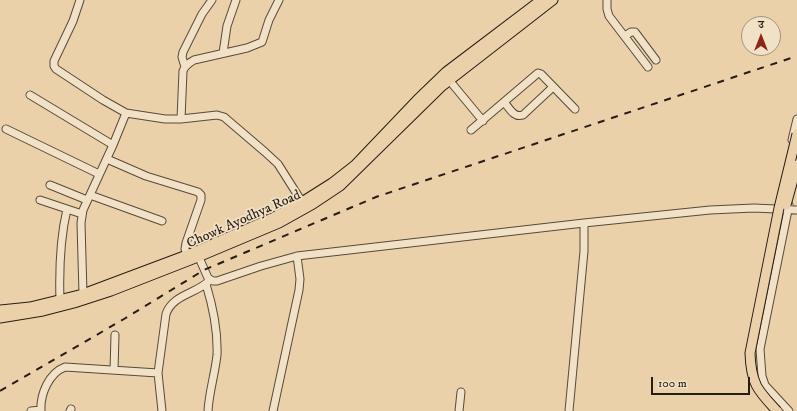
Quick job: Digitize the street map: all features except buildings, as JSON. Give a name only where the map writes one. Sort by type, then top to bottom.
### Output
[{"type":"main road","name":"Chowk Ayodhya Road","points":[[0,310],[30,307],[83,294],[187,254],[197,254],[279,223],[313,204],[340,186],[469,59],[541,0]]},
{"type":"main road","name":"Chowk Ayodhya Road","points":[[0,318],[31,314],[74,303],[111,291],[197,254],[302,202],[332,183],[355,165],[446,72],[469,59],[553,0]]},
{"type":"main road","points":[[777,411],[760,393],[755,384],[750,363],[750,353],[779,208],[797,134]]},
{"type":"main road","points":[[783,411],[763,389],[757,374],[755,354],[785,209],[797,166]]},
{"type":"street","points":[[80,0],[73,21],[54,61],[54,66],[103,100],[126,113],[142,117],[182,119],[217,115],[230,121],[278,164],[302,202]]},
{"type":"street","points":[[182,119],[184,67],[182,57],[183,52],[202,14],[212,0]]},
{"type":"street","points":[[222,54],[227,26],[236,0]]},
{"type":"street","points":[[184,67],[194,60],[247,48],[262,42],[269,20],[279,0]]},
{"type":"street","points":[[607,0],[609,16],[648,67]]},
{"type":"street","points":[[625,36],[631,32],[635,32],[656,60]]},
{"type":"street","points":[[471,130],[536,74],[540,74],[576,109]]},
{"type":"street","points":[[449,80],[483,121]]},
{"type":"street","points":[[504,102],[515,115],[523,115],[553,87]]},
{"type":"street","points":[[30,95],[114,145]]},
{"type":"street","points":[[83,294],[82,214],[88,197],[114,145],[126,113]]},
{"type":"street","points":[[773,411],[760,398],[750,383],[747,367],[748,347],[775,209],[797,120]]},
{"type":"street","points":[[6,129],[99,174]]},
{"type":"street","points":[[107,159],[146,176],[198,192],[201,195],[201,200],[186,243],[185,249],[187,254]]},
{"type":"street","points":[[789,411],[765,385],[762,376],[760,349],[788,209],[797,176]]},
{"type":"street","points":[[50,185],[162,221]]},
{"type":"street","points":[[40,200],[82,214]]},
{"type":"street","points":[[60,300],[59,267],[67,209]]},
{"type":"street","points":[[162,411],[158,373],[168,308],[176,300],[197,290],[208,282],[217,281],[297,256],[710,210],[797,210]]},
{"type":"street","points":[[569,411],[584,251],[584,223]]},
{"type":"street","points":[[197,254],[208,282],[216,333],[217,356],[208,411]]},
{"type":"street","points":[[273,411],[299,290],[300,279],[297,256]]},
{"type":"street","points":[[114,335],[114,370]]},
{"type":"street","points":[[31,411],[41,410],[43,395],[51,378],[60,368],[72,366],[158,373]]},
{"type":"street","points":[[459,411],[461,392]]},
{"type":"railway","points":[[0,391],[124,319],[204,270],[376,197],[797,56]]}]
